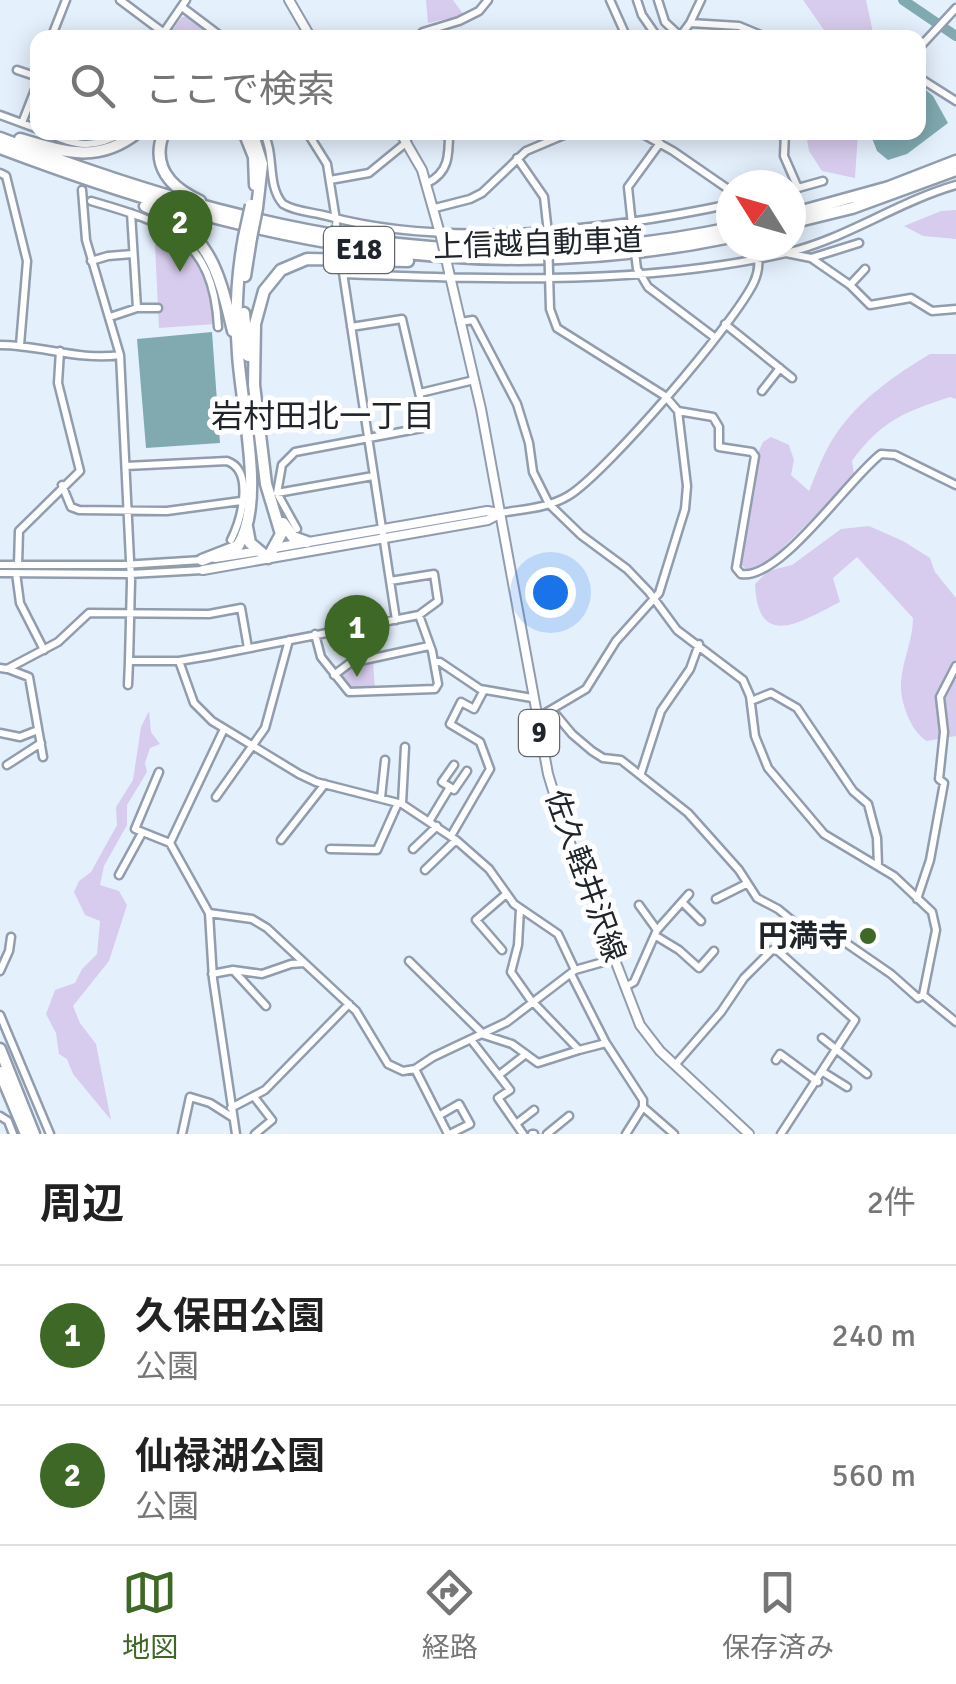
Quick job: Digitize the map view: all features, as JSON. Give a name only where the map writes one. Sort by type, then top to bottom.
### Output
[{"type":"highway","points":[[0,136],[81,155],[111,150],[126,140]]},
{"type":"highway","name":"上信越自動車道","points":[[0,136],[159,194],[333,237],[429,248],[536,250],[640,243],[716,230]]},
{"type":"highway","points":[[162,140],[160,166],[183,193],[216,207],[333,237]]},
{"type":"highway","points":[[248,140],[256,167],[254,207]]},
{"type":"highway","points":[[247,237],[244,307],[281,530],[277,548],[268,558],[257,552],[248,539],[252,486],[238,352],[237,290],[247,237],[254,207],[262,164],[254,140]]},
{"type":"highway","points":[[0,148],[156,210],[188,229],[215,264],[238,352]]},
{"type":"highway","name":"上信越自動車道","points":[[0,148],[115,190],[238,226],[381,253],[484,258],[624,253],[716,239]]},
{"type":"highway","points":[[806,210],[889,187],[956,161]]},
{"type":"highway","points":[[806,220],[852,208],[956,170]]},
{"type":"highway","points":[[254,385],[257,309],[268,283],[289,265],[317,258],[424,262],[484,258]]},
{"type":"highway","points":[[274,497],[290,534],[307,542]]},
{"type":"highway","points":[[202,564],[236,548],[247,526]]},
{"type":"highway","points":[[0,1049],[34,1134]]},
{"type":"highway","points":[[0,1072],[26,1134]]},
{"type":"main road","points":[[289,0],[306,30]]},
{"type":"main road","name":"佐久軽井沢線","points":[[407,142],[427,182],[474,380],[536,719],[557,806],[624,987],[646,1033],[742,1132]]},
{"type":"main road","points":[[202,564],[307,542],[488,520],[501,512]]},
{"type":"main road","points":[[202,564],[268,558],[382,534]]},
{"type":"street","points":[[54,30],[66,0]]},
{"type":"street","points":[[428,30],[479,11],[488,0]]},
{"type":"street","points":[[610,0],[623,30]]},
{"type":"street","points":[[636,0],[653,30]]},
{"type":"street","points":[[658,0],[665,22],[673,30]]},
{"type":"street","points":[[685,30],[700,0]]},
{"type":"street","points":[[926,41],[954,12],[953,0]]},
{"type":"street","points":[[126,2],[157,30]]},
{"type":"street","points":[[165,30],[184,3],[212,30]]},
{"type":"street","points":[[690,22],[749,30]]},
{"type":"street","points":[[17,70],[30,76]]},
{"type":"street","points":[[926,83],[956,101]]},
{"type":"street","points":[[22,124],[30,102]]},
{"type":"street","points":[[0,115],[30,127]]},
{"type":"street","points":[[62,140],[71,144],[111,140]]},
{"type":"street","points":[[71,140],[71,144]]},
{"type":"street","points":[[269,140],[274,190],[283,204],[336,221],[440,234],[548,233],[632,225],[716,207]]},
{"type":"street","points":[[313,140],[324,156],[330,180],[396,620]]},
{"type":"street","points":[[427,182],[438,177],[446,166],[449,140]]},
{"type":"street","points":[[434,208],[470,199],[526,151],[552,140]]},
{"type":"street","points":[[653,140],[716,182]]},
{"type":"street","points":[[785,140],[789,170]]},
{"type":"street","points":[[330,180],[370,173],[407,142]]},
{"type":"street","points":[[660,144],[628,187],[638,270],[648,287],[714,337]]},
{"type":"street","points":[[517,158],[544,197],[551,317],[558,328],[665,396],[678,411],[687,486],[685,509],[654,600],[616,642],[586,689],[536,719]]},
{"type":"street","points":[[0,173],[6,176],[26,261],[20,345]]},
{"type":"street","points":[[806,187],[824,181]]},
{"type":"street","points":[[806,246],[956,185]]},
{"type":"street","points":[[82,190],[84,229],[120,355],[130,569],[128,685]]},
{"type":"street","points":[[91,201],[171,229],[198,254],[213,287],[218,326]]},
{"type":"street","points":[[131,212],[136,308]]},
{"type":"street","points":[[811,258],[859,243]]},
{"type":"street","points":[[92,261],[134,254]]},
{"type":"street","points":[[806,257],[850,286],[870,305],[911,298],[932,311],[956,309]]},
{"type":"street","points":[[343,270],[549,275],[638,270],[716,258]]},
{"type":"street","points":[[501,512],[549,504],[580,487],[665,396],[725,324],[754,282],[757,260]]},
{"type":"street","points":[[850,286],[865,270]]},
{"type":"street","points":[[110,316],[136,308],[158,308]]},
{"type":"street","points":[[296,529],[274,497],[282,465],[291,454],[426,427],[402,319],[351,327]]},
{"type":"street","points":[[460,322],[473,320],[509,388],[524,423],[536,482],[549,504],[627,569],[678,630],[739,676],[751,701],[755,736],[774,777],[830,840],[894,876],[928,908],[936,924],[923,995]]},
{"type":"street","points":[[725,324],[792,378]]},
{"type":"street","points":[[0,345],[93,358],[120,355]]},
{"type":"street","points":[[44,650],[20,603],[19,531],[80,471],[58,383],[60,351]]},
{"type":"street","points":[[762,391],[780,368]]},
{"type":"street","points":[[420,393],[474,380]]},
{"type":"street","points":[[678,411],[713,417],[719,427],[719,447],[754,454],[752,489],[736,568],[740,574],[758,573],[805,535],[880,454],[896,456],[956,486]]},
{"type":"street","points":[[126,466],[231,461],[244,480],[231,540]]},
{"type":"street","points":[[274,497],[373,476]]},
{"type":"street","points":[[62,486],[73,508],[179,510],[241,501]]},
{"type":"street","points":[[0,565],[17,569],[130,569],[202,564]]},
{"type":"street","points":[[0,573],[17,569]]},
{"type":"street","points":[[129,661],[179,661],[396,620],[419,615],[440,598],[434,574],[390,581]]},
{"type":"street","points":[[3,669],[58,642],[85,615],[209,614],[241,608],[248,648]]},
{"type":"street","points":[[315,634],[321,657],[352,693],[434,689],[438,684],[434,662],[419,615]]},
{"type":"street","points":[[216,796],[265,728],[289,640]]},
{"type":"street","points":[[641,774],[662,711],[690,669],[699,644]]},
{"type":"street","points":[[334,675],[350,663],[429,646]]},
{"type":"street","points":[[179,661],[194,703],[224,729],[298,774],[400,803],[433,823],[489,868],[505,894],[520,908],[558,934],[606,1044],[640,1092],[642,1107],[626,1134]]},
{"type":"street","points":[[434,662],[484,690],[532,698]]},
{"type":"street","points":[[917,899],[930,860],[944,782],[940,779],[944,732],[940,697],[956,666]]},
{"type":"street","points":[[3,669],[29,676],[44,757]]},
{"type":"street","points":[[425,870],[454,838],[490,769],[480,742],[450,724],[460,702],[474,709],[484,690]]},
{"type":"street","points":[[751,701],[772,693],[796,708],[812,726],[847,783],[868,804],[878,838],[878,866]]},
{"type":"street","points":[[552,710],[592,752],[621,760],[641,774],[709,834],[757,898],[778,909],[817,940],[846,943],[918,998],[923,995]]},
{"type":"street","points":[[170,843],[224,729]]},
{"type":"street","points":[[0,733],[20,737],[38,730]]},
{"type":"street","points":[[9,762],[41,744]]},
{"type":"street","points":[[330,849],[377,850],[400,803],[406,748]]},
{"type":"street","points":[[382,798],[385,759]]},
{"type":"street","points":[[454,765],[442,782],[454,790],[467,771]]},
{"type":"street","points":[[159,772],[135,829],[170,843],[210,913],[212,974],[236,1134]]},
{"type":"street","points":[[280,840],[325,784]]},
{"type":"street","points":[[413,849],[433,823],[450,787]]},
{"type":"street","points":[[119,875],[142,833]]},
{"type":"street","points":[[719,895],[746,884]]},
{"type":"street","points":[[501,944],[476,920],[505,894]]},
{"type":"street","points":[[624,987],[634,982],[656,933],[690,894]]},
{"type":"street","points":[[682,902],[701,921]]},
{"type":"street","points":[[639,905],[656,933],[698,968],[714,951]]},
{"type":"street","points":[[520,908],[518,946],[510,970],[579,1050]]},
{"type":"street","points":[[210,913],[256,920],[349,1004],[385,1061],[403,1071],[484,1035],[573,972],[614,959]]},
{"type":"street","points":[[778,951],[803,930]]},
{"type":"street","points":[[0,971],[11,937]]},
{"type":"street","points":[[675,1065],[721,1012],[744,978],[772,950],[778,951],[855,1020],[782,1134]]},
{"type":"street","points":[[410,960],[484,1035],[512,1044],[538,1063],[606,1044]]},
{"type":"street","points":[[212,974],[233,970],[262,974],[304,963]]},
{"type":"street","points":[[233,970],[266,1006]]},
{"type":"street","points":[[923,995],[956,1022]]},
{"type":"street","points":[[232,1112],[255,1098],[349,1004]]},
{"type":"street","points":[[0,1013],[50,1134]]},
{"type":"street","points":[[822,1038],[867,1074]]},
{"type":"street","points":[[472,1041],[510,1090],[498,1098],[523,1134]]},
{"type":"street","points":[[499,1075],[526,1054]]},
{"type":"street","points":[[780,1055],[818,1082]]},
{"type":"street","points":[[414,1069],[449,1134],[470,1124],[460,1104],[440,1114]]},
{"type":"street","points":[[822,1072],[847,1087]]},
{"type":"street","points":[[182,1134],[190,1097],[232,1112]]},
{"type":"street","points":[[255,1098],[272,1120],[255,1134]]},
{"type":"street","points":[[642,1107],[674,1134]]},
{"type":"street","points":[[516,1124],[534,1110]]},
{"type":"street","points":[[0,1116],[8,1121],[14,1134]]},
{"type":"street","points":[[547,1134],[569,1116]]},
{"type":"shaded area","points":[[426,0],[453,0],[464,15],[428,23]]},
{"type":"shaded area","points":[[803,0],[866,0],[872,30],[824,30]]},
{"type":"shaded area","points":[[187,16],[205,30],[172,30]]},
{"type":"shaded area","points":[[926,90],[933,96],[948,123],[926,140]]},
{"type":"shaded area","points":[[807,140],[858,140],[855,178],[822,171],[809,151]]},
{"type":"shaded area","points":[[873,140],[926,140],[907,154],[888,160],[877,151]]},
{"type":"shaded area","points":[[956,210],[956,239],[923,236],[904,226],[941,211]]},
{"type":"shaded area","points":[[154,225],[181,242],[199,265],[215,324],[159,328]]},
{"type":"shaded area","points":[[212,332],[220,443],[146,448],[137,339]]},
{"type":"shaded area","points":[[930,354],[956,354],[956,399],[950,397],[919,408],[884,427],[852,461],[854,474],[844,488],[765,565],[749,571],[741,565],[763,442],[771,437],[789,445],[794,460],[791,475],[809,491],[828,447],[855,410]]},
{"type":"shaded area","points":[[869,526],[930,558],[935,572],[956,598],[956,736],[927,741],[911,724],[901,683],[913,618],[857,557],[833,578],[840,602],[810,617],[784,626],[773,624],[764,618],[758,605],[755,584],[768,571],[792,565],[841,529]]},
{"type":"shaded area","points":[[373,661],[375,690],[353,691],[339,678],[353,665]]},
{"type":"shaded area","points":[[149,711],[151,732],[160,744],[150,748],[145,763],[147,772],[127,805],[127,825],[104,866],[100,885],[119,891],[127,905],[109,961],[73,1006],[96,1044],[111,1120],[73,1074],[67,1059],[59,1054],[56,1033],[46,1014],[55,990],[75,983],[97,954],[100,921],[85,915],[74,892],[79,881],[91,872],[117,825],[116,807],[133,780],[141,727]]},
{"type":"waterway","points":[[903,0],[956,36]]},
{"type":"place","name":"仙禄湖公園","points":[[180,272]]},
{"type":"place","name":"久保田公園","points":[[357,677]]},
{"type":"place","name":"円満寺","points":[[868,936]]},
{"type":"district","name":"岩村田北一丁目","points":[[323,416]]}]
